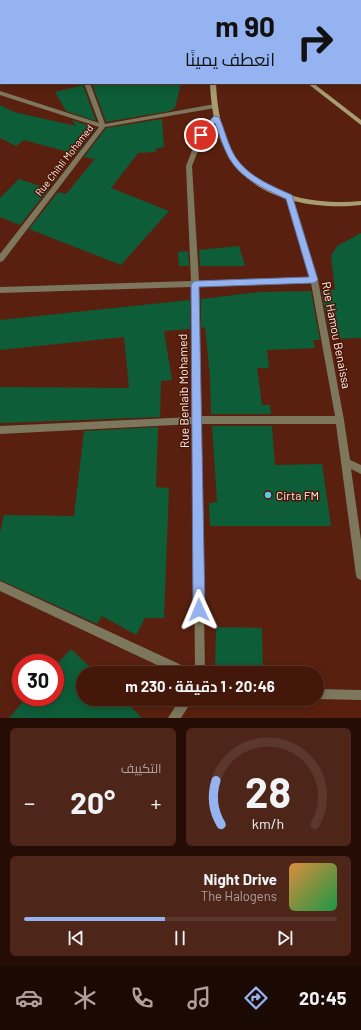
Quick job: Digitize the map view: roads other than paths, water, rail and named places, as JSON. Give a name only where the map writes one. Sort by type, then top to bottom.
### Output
[{"type":"main road","points":[[213,84],[216,117],[232,157],[241,169],[254,180],[290,197],[311,202],[333,205],[361,203]]},
{"type":"main road","points":[[311,84],[361,123]]},
{"type":"main road","points":[[333,205],[361,197]]},
{"type":"street","points":[[87,84],[102,126]]},
{"type":"street","points":[[0,93],[102,126]]},
{"type":"street","name":"Rue Chihli Mohamed","points":[[0,259],[102,126],[215,106]]},
{"type":"street","name":"Rue Benlaib Mohamed","points":[[200,666],[195,284],[189,166],[201,135],[216,117]]},
{"type":"street","name":"Rue Hamou Benaissa","points":[[290,197],[314,280],[340,420],[361,575]]},
{"type":"street","points":[[0,290],[314,280]]},
{"type":"street","points":[[0,430],[196,420],[340,420]]},
{"type":"street","points":[[346,462],[361,470]]},
{"type":"street","points":[[0,586],[171,666]]},
{"type":"street","points":[[324,694],[361,695]]},
{"type":"street","points":[[174,718],[182,706]]},
{"type":"place","name":"Cirta FM","points":[[268,495]]}]
